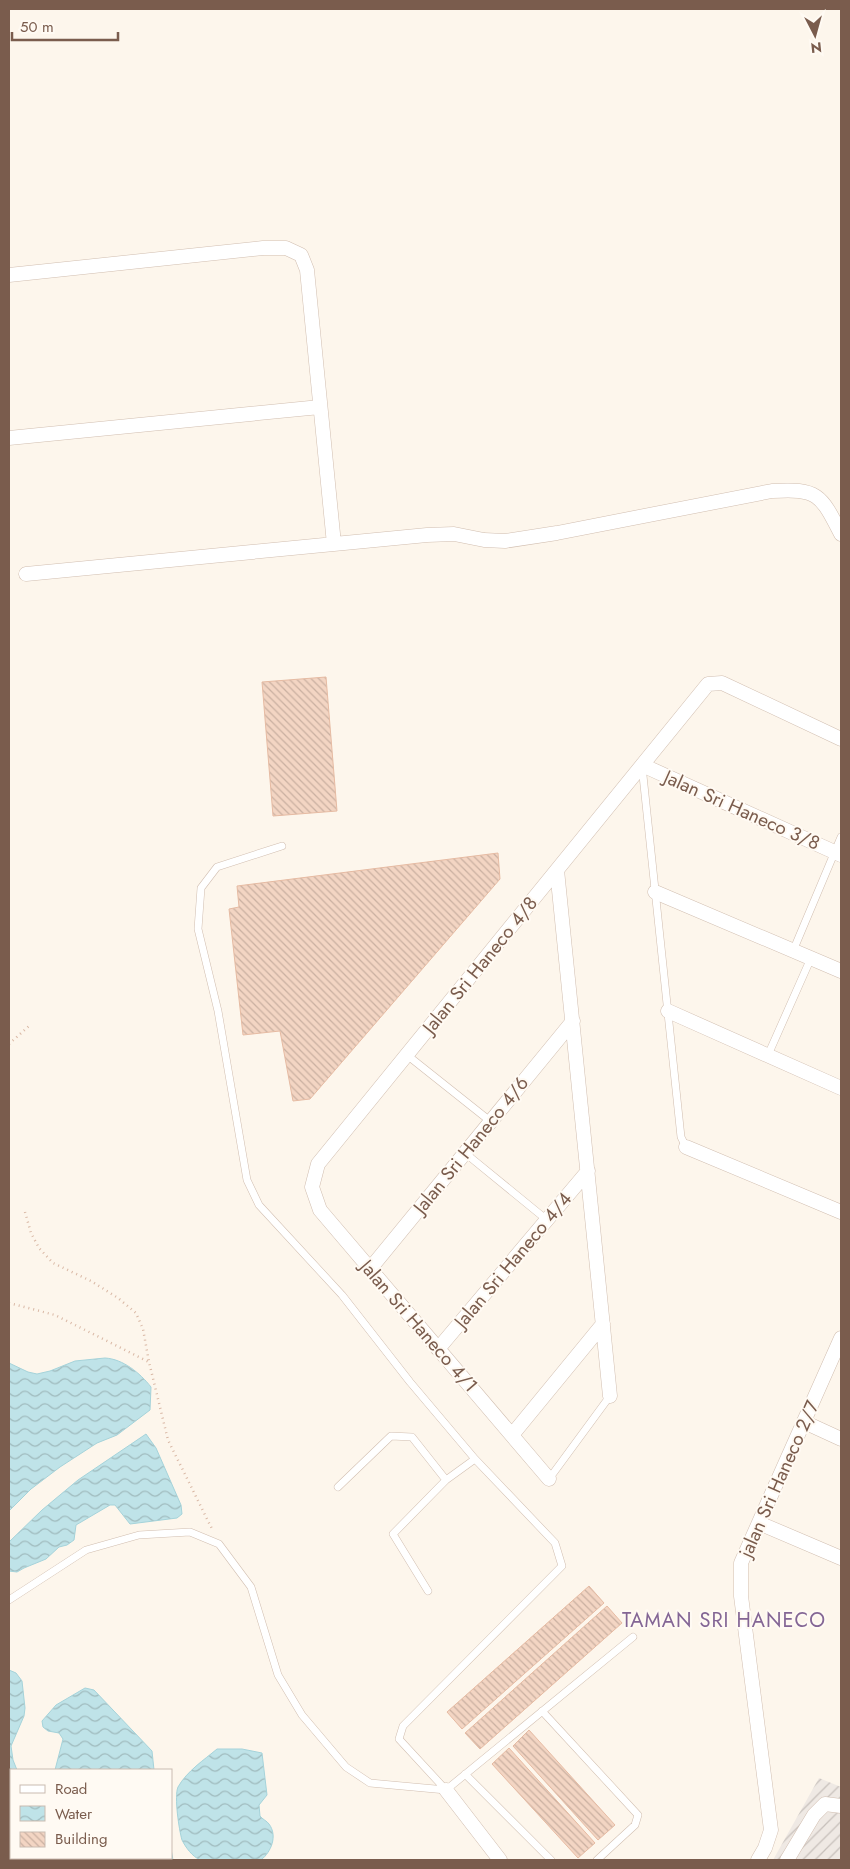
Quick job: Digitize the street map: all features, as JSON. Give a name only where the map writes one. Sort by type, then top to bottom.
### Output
[{"type":"street","points":[[9,275],[263,248],[286,248],[301,255],[306,270],[334,544]]},
{"type":"street","points":[[9,438],[320,407]]},
{"type":"street","points":[[26,574],[454,534],[484,540],[504,541],[557,533],[772,491],[797,489],[817,496],[822,501],[841,534]]},
{"type":"street","name":"Jalan Sri Haneco 4/8","points":[[318,1164],[708,684],[722,683],[841,739]]},
{"type":"street","name":"Jalan Sri Haneco 3/8","points":[[642,765],[838,854]]},
{"type":"street","points":[[557,870],[610,1396]]},
{"type":"street","points":[[655,892],[841,972]]},
{"type":"street","points":[[668,1011],[841,1088]]},
{"type":"street","name":"Jalan Sri Haneco 4/6","points":[[370,1269],[573,1021]]},
{"type":"street","points":[[686,1147],[841,1212]]},
{"type":"street","name":"Jalan Sri Haneco 4/1","points":[[318,1164],[312,1187],[320,1210],[549,1479]]},
{"type":"street","name":"Jalan Sri Haneco 4/4","points":[[438,1349],[588,1171]]},
{"type":"street","points":[[512,1435],[603,1324]]},
{"type":"street","name":"jalan Sri Haneco 2/7","points":[[758,1860],[765,1848],[771,1830],[741,1596],[741,1563],[841,1338]]},
{"type":"street","points":[[804,1422],[841,1439]]},
{"type":"street","points":[[759,1523],[841,1558]]},
{"type":"street","points":[[446,1790],[500,1860]]},
{"type":"street","points":[[787,1860],[814,1815],[825,1804],[841,1806]]},
{"type":"lane","points":[[642,765],[681,1137],[686,1147]]},
{"type":"lane","points":[[793,951],[838,854],[841,837]]},
{"type":"lane","points":[[282,846],[217,867],[201,888],[198,929],[218,1011],[247,1180],[259,1204],[342,1294],[410,1382],[475,1459],[555,1543],[562,1566],[403,1726],[399,1739],[446,1790]]},
{"type":"lane","points":[[768,1055],[811,958]]},
{"type":"lane","points":[[407,1055],[490,1121]]},
{"type":"lane","points":[[464,1153],[547,1220]]},
{"type":"lane","points":[[549,1479],[610,1396]]},
{"type":"lane","points":[[338,1487],[391,1436],[412,1437],[446,1480]]},
{"type":"lane","points":[[428,1591],[393,1534],[446,1480],[475,1459]]},
{"type":"lane","points":[[9,1600],[86,1550],[139,1535],[190,1532],[219,1544],[250,1587],[278,1675],[302,1715],[346,1767],[370,1783],[446,1790],[634,1637]]},
{"type":"lane","points":[[542,1711],[638,1815],[635,1825],[598,1860]]},
{"type":"lane","points":[[465,1774],[551,1860]]},
{"type":"path","points":[[9,1044],[29,1026]]},
{"type":"path","points":[[25,1212],[39,1248],[53,1263],[98,1285],[136,1313],[143,1329],[168,1440],[209,1520],[219,1544]]},
{"type":"path","points":[[9,1303],[55,1315],[149,1362]]},
{"type":"shaded area","points":[[819,1778],[841,1787],[841,1860],[773,1860]]},
{"type":"water","points":[[105,1358],[125,1364],[147,1382],[151,1387],[150,1410],[117,1435],[97,1443],[60,1467],[31,1489],[9,1511],[9,1363],[37,1374],[75,1361]]},
{"type":"water","points":[[146,1434],[156,1448],[181,1505],[182,1514],[177,1518],[130,1524],[115,1505],[110,1505],[76,1525],[74,1540],[67,1545],[59,1547],[46,1559],[17,1572],[9,1571],[9,1542],[42,1510],[78,1480]]},
{"type":"water","points":[[9,1670],[16,1673],[22,1681],[25,1708],[24,1716],[11,1746],[17,1769],[10,1769],[10,1859],[172,1859],[172,1854],[173,1860],[9,1860]]},
{"type":"water","points":[[85,1688],[94,1690],[152,1751],[154,1769],[55,1769],[63,1739],[59,1733],[48,1731],[43,1727],[42,1721],[56,1705]]},
{"type":"water","points":[[217,1749],[242,1749],[262,1753],[267,1795],[259,1805],[260,1816],[272,1829],[273,1839],[268,1853],[261,1860],[200,1860],[190,1852],[182,1840],[178,1821],[178,1787],[191,1771]]},
{"type":"building","points":[[326,677],[337,811],[273,816],[262,682]]},
{"type":"building","points":[[498,853],[500,879],[310,1099],[293,1101],[280,1031],[243,1035],[229,909],[239,907],[237,886]]},
{"type":"building","points":[[589,1586],[604,1603],[462,1729],[447,1712]]},
{"type":"building","points":[[607,1606],[622,1623],[480,1749],[465,1733]]},
{"type":"building","points":[[529,1730],[615,1825],[598,1840],[513,1746]]},
{"type":"building","points":[[509,1748],[595,1843],[578,1858],[492,1764]]},
{"type":"district","name":"TAMAN SRI HANECO","points":[[724,1620]]}]
